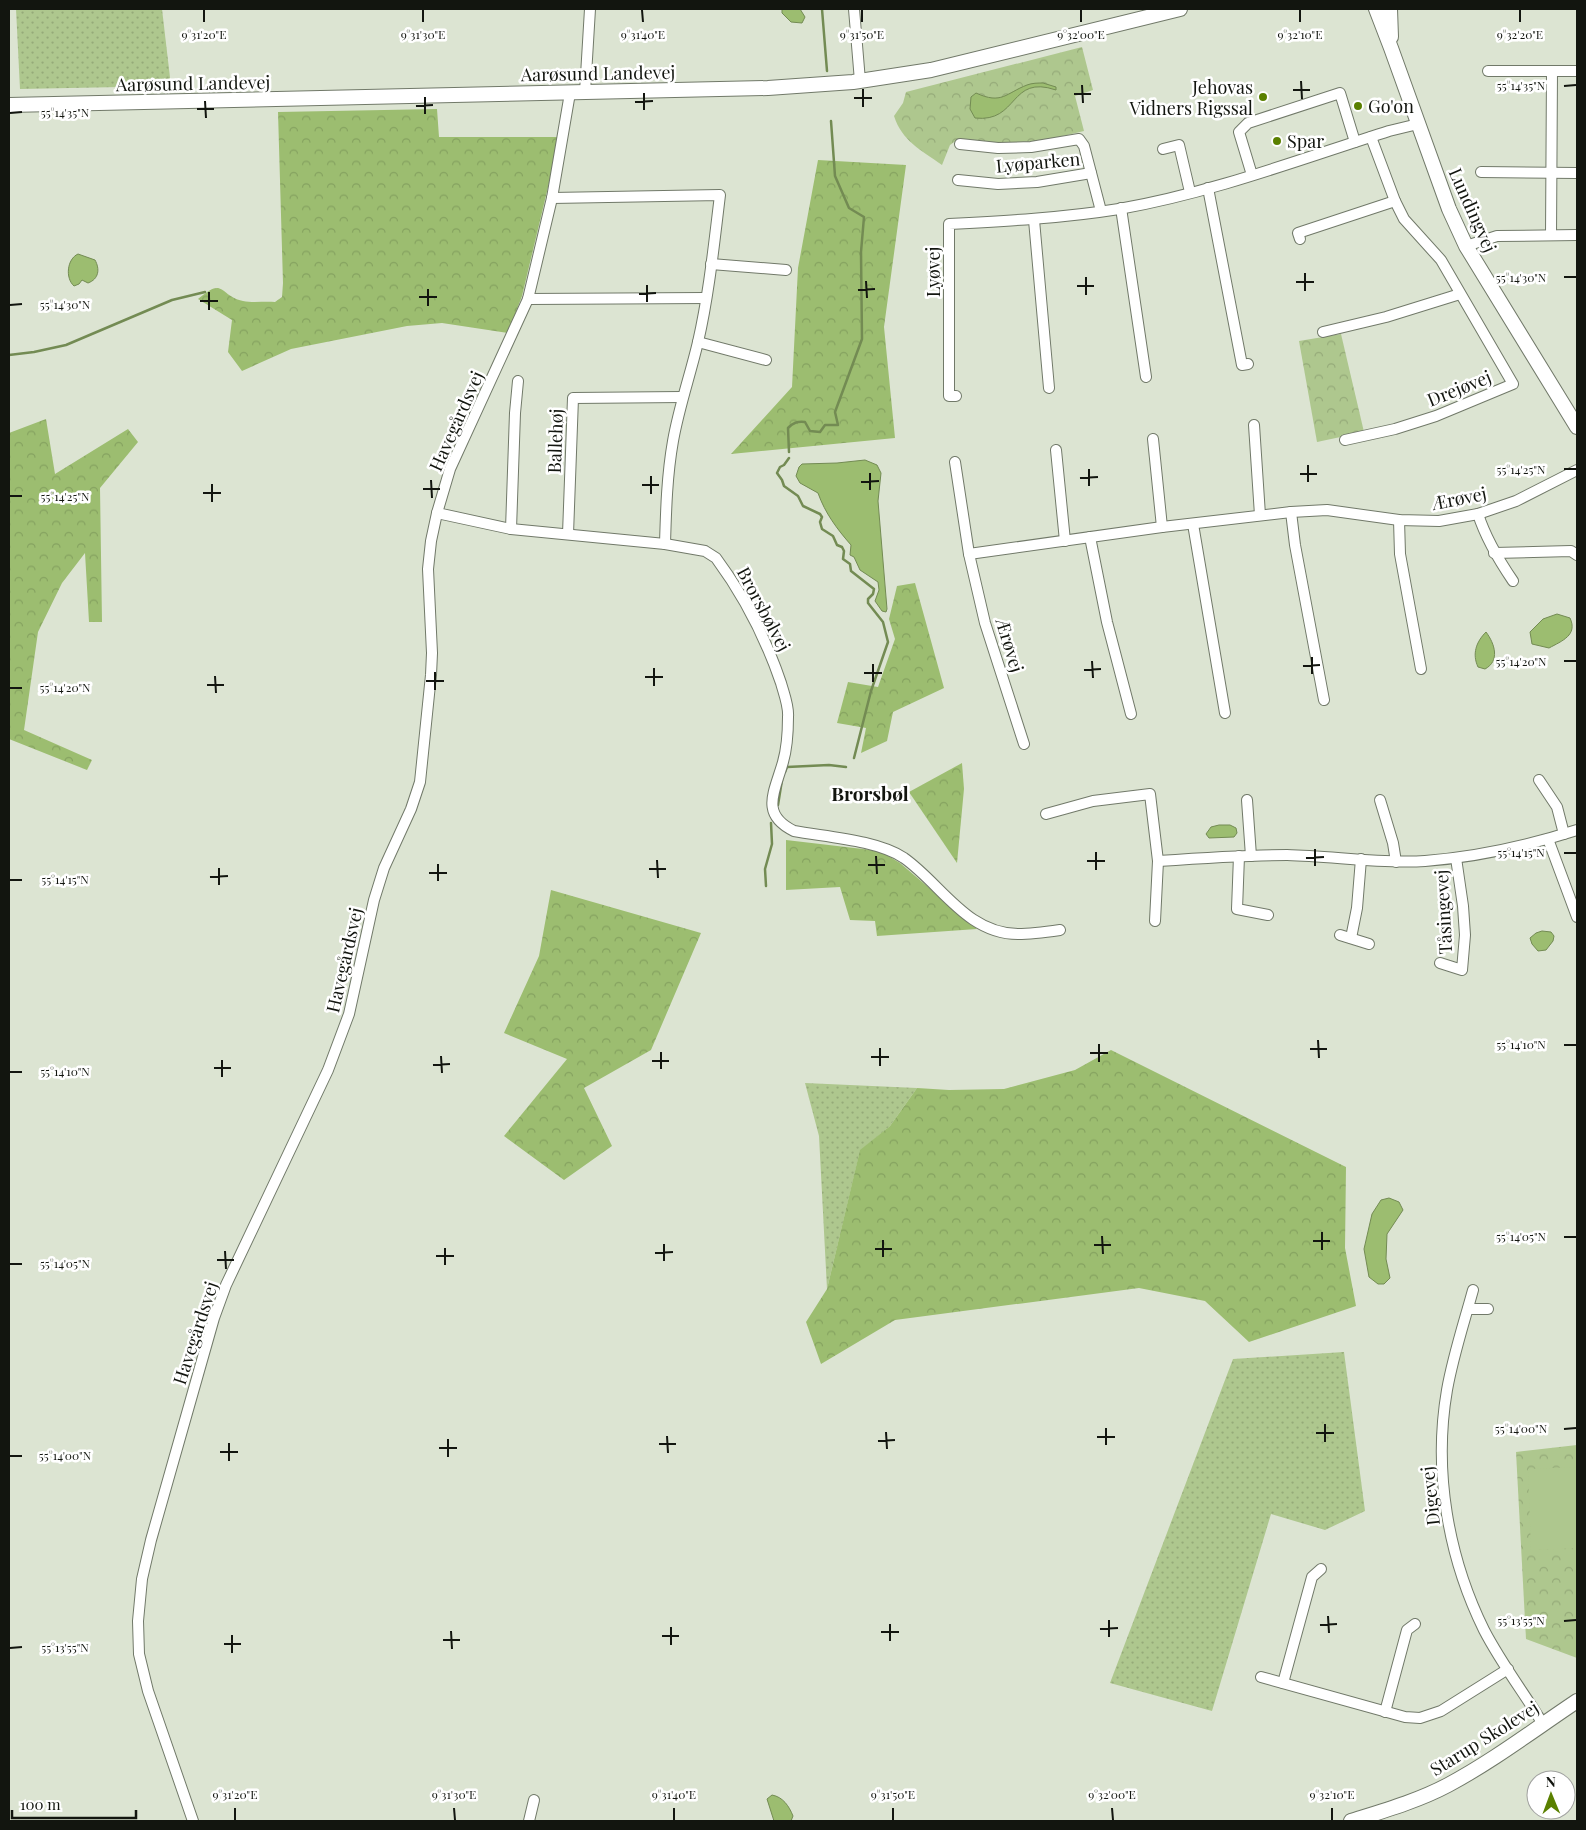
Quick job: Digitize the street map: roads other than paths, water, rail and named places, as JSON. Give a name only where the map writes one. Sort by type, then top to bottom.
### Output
[{"type":"street","points":[[585,92],[590,9]]},
{"type":"street","points":[[854,9],[860,81]]},
{"type":"street","name":"Aarøsund Landevej","points":[[9,106],[768,88],[860,81],[931,70],[1180,9]]},
{"type":"street","name":"Lundingvej","points":[[1376,9],[1449,210],[1466,246],[1577,427]]},
{"type":"street","name":"Lundingvej","points":[[1390,9],[1391,48]]},
{"type":"street","points":[[1488,71],[1577,71]]},
{"type":"street","points":[[1551,235],[1552,71]]},
{"type":"street","name":"Havegårdsvej","points":[[193,1821],[148,1691],[140,1654],[138,1621],[142,1579],[151,1540],[214,1318],[226,1285],[328,1070],[349,1014],[374,900],[384,868],[411,809],[420,782],[432,653],[428,570],[430,541],[450,469],[528,299],[552,198],[570,93]]},
{"type":"street","points":[[1252,174],[1239,132],[1248,123],[1340,93],[1355,142]]},
{"type":"street","name":"Lyøvej","points":[[956,396],[949,396],[949,224],[1034,220],[1121,208],[1208,188],[1418,124]]},
{"type":"street","name":"Drejøvej","points":[[1346,440],[1395,429],[1436,416],[1513,384],[1441,260],[1404,219],[1395,202],[1371,137]]},
{"type":"street","name":"Lyøparken","points":[[960,144],[998,148],[1031,147],[1079,139],[1084,146],[1101,211]]},
{"type":"street","points":[[1163,149],[1179,145],[1190,192]]},
{"type":"street","points":[[1481,172],[1577,173]]},
{"type":"street","name":"Lyøparken","points":[[958,180],[998,184],[1037,182],[1091,174]]},
{"type":"street","points":[[1208,188],[1242,365],[1248,364]]},
{"type":"street","points":[[552,198],[720,195],[712,264],[698,342],[682,397],[668,474],[665,544]]},
{"type":"street","points":[[1300,239],[1298,233],[1395,202]]},
{"type":"street","points":[[1121,208],[1146,377]]},
{"type":"street","points":[[1034,220],[1049,388]]},
{"type":"street","points":[[1466,246],[1497,236],[1577,235]]},
{"type":"street","points":[[712,264],[786,270]]},
{"type":"street","points":[[1323,332],[1386,317],[1460,294]]},
{"type":"street","points":[[528,299],[706,298]]},
{"type":"street","points":[[698,342],[766,360]]},
{"type":"street","points":[[511,529],[518,381]]},
{"type":"street","name":"Ballehøj","points":[[568,534],[573,398],[682,397]]},
{"type":"street","points":[[1254,425],[1260,515]]},
{"type":"street","points":[[1153,439],[1162,527]]},
{"type":"street","points":[[1056,450],[1065,540]]},
{"type":"street","name":"Ærøvej","points":[[955,462],[969,554],[986,623],[1024,744]]},
{"type":"street","name":"Ærøvej","points":[[969,554],[1162,527],[1291,512],[1327,510],[1399,520],[1439,521],[1478,514],[1516,502],[1577,470]]},
{"type":"street","points":[[1291,512],[1295,545],[1324,700]]},
{"type":"street","name":"Brorsbølvej","points":[[437,513],[511,529],[665,544],[705,551],[716,558],[759,628],[772,656],[786,698],[789,714],[783,761],[772,802],[775,816],[783,825],[794,831],[882,847],[904,858],[970,918],[992,929],[1017,934],[1060,930]]},
{"type":"street","points":[[1478,514],[1494,553],[1513,581]]},
{"type":"street","points":[[1399,520],[1400,554],[1421,670]]},
{"type":"street","points":[[1193,524],[1225,713]]},
{"type":"street","points":[[1090,537],[1108,622],[1132,714]]},
{"type":"street","points":[[1494,553],[1571,551],[1577,555]]},
{"type":"street","points":[[1539,780],[1557,807],[1564,834]]},
{"type":"street","points":[[1046,814],[1093,801],[1150,794],[1158,861],[1155,921]]},
{"type":"street","points":[[1247,800],[1251,856]]},
{"type":"street","points":[[1380,800],[1393,843],[1396,862]]},
{"type":"street","name":"Tåsingevej","points":[[1158,861],[1288,855],[1396,862],[1456,858],[1503,851],[1548,840],[1577,830]]},
{"type":"street","points":[[1548,840],[1577,917]]},
{"type":"street","points":[[1239,856],[1237,909],[1268,915]]},
{"type":"street","name":"Tåsingevej","points":[[1440,963],[1462,970],[1465,935],[1456,858]]},
{"type":"street","points":[[1352,938],[1357,908],[1361,859]]},
{"type":"street","points":[[1340,935],[1368,944]]},
{"type":"street","name":"Digevej","points":[[1473,1290],[1450,1372],[1443,1420],[1443,1482],[1451,1534],[1472,1604],[1486,1633],[1543,1724]]},
{"type":"street","points":[[1468,1309],[1488,1309]]},
{"type":"street","points":[[1283,1683],[1312,1577],[1321,1569]]},
{"type":"street","points":[[1385,1712],[1407,1630],[1415,1624]]},
{"type":"street","points":[[1261,1677],[1385,1712],[1405,1717],[1420,1718],[1442,1711],[1508,1669]]},
{"type":"street","name":"Starup Skolevej","points":[[1351,1821],[1392,1808],[1447,1786],[1577,1701]]},
{"type":"street","points":[[529,1821],[534,1800]]},
{"type":"water","points":[[782,9],[800,9],[805,17],[802,23],[791,22],[782,13]]},
{"type":"water","points":[[1043,83],[1056,87],[1056,90],[1041,87],[1030,88],[1021,93],[1000,113],[989,118],[975,118],[970,109],[971,97],[976,93],[998,98],[1029,84]]},
{"type":"water","points":[[78,254],[95,260],[98,273],[92,281],[88,283],[82,280],[74,286],[69,278],[68,269],[71,260]]},
{"type":"water","points":[[865,460],[877,465],[881,473],[878,501],[886,612],[882,611],[875,601],[879,590],[878,582],[860,570],[854,557],[850,555],[851,545],[832,520],[818,493],[800,483],[796,476],[802,464]]},
{"type":"water","points":[[1557,614],[1570,618],[1572,629],[1567,637],[1549,648],[1532,644],[1530,632],[1543,619]]},
{"type":"water","points":[[1486,632],[1494,647],[1494,657],[1490,666],[1485,669],[1478,667],[1475,653],[1477,644]]},
{"type":"water","points":[[1230,825],[1236,828],[1237,833],[1234,837],[1209,838],[1206,834],[1211,827]]},
{"type":"water","points":[[1542,931],[1551,932],[1554,936],[1553,941],[1546,950],[1538,951],[1530,938]]},
{"type":"water","points":[[1389,1198],[1399,1202],[1403,1210],[1387,1234],[1386,1259],[1390,1278],[1384,1284],[1378,1284],[1369,1277],[1364,1249],[1372,1214],[1381,1200]]},
{"type":"water","points":[[772,1795],[787,1805],[793,1816],[791,1821],[774,1821],[767,1799]]},
{"type":"waterway","points":[[822,9],[827,71]]},
{"type":"waterway","points":[[789,452],[788,428],[793,424],[805,422],[810,431],[820,432],[825,425],[838,425],[835,412],[862,339],[861,252],[864,217],[849,208],[835,176],[831,121]]},
{"type":"waterway","points":[[9,355],[66,345],[172,300],[205,292]]},
{"type":"waterway","points":[[789,458],[777,473],[784,486],[798,496],[803,506],[820,514],[822,517],[820,522],[822,529],[833,536],[837,545],[842,547],[844,551],[843,559],[850,564],[851,571],[874,589],[873,594],[868,599],[868,603],[883,622],[888,642],[871,691],[854,758]]},
{"type":"waterway","points":[[785,772],[787,767],[829,765],[846,767]]},
{"type":"waterway","points":[[778,805],[782,780]]},
{"type":"waterway","points":[[766,886],[765,869],[772,844],[771,823]]},
{"type":"place","name":"Jehovas Vidners Rigssal","points":[[1263,97]]},
{"type":"place","name":"Go'on","points":[[1358,106]]},
{"type":"place","name":"Spar","points":[[1277,141]]},
{"type":"district","name":"Brorsbøl","points":[[870,793]]}]
